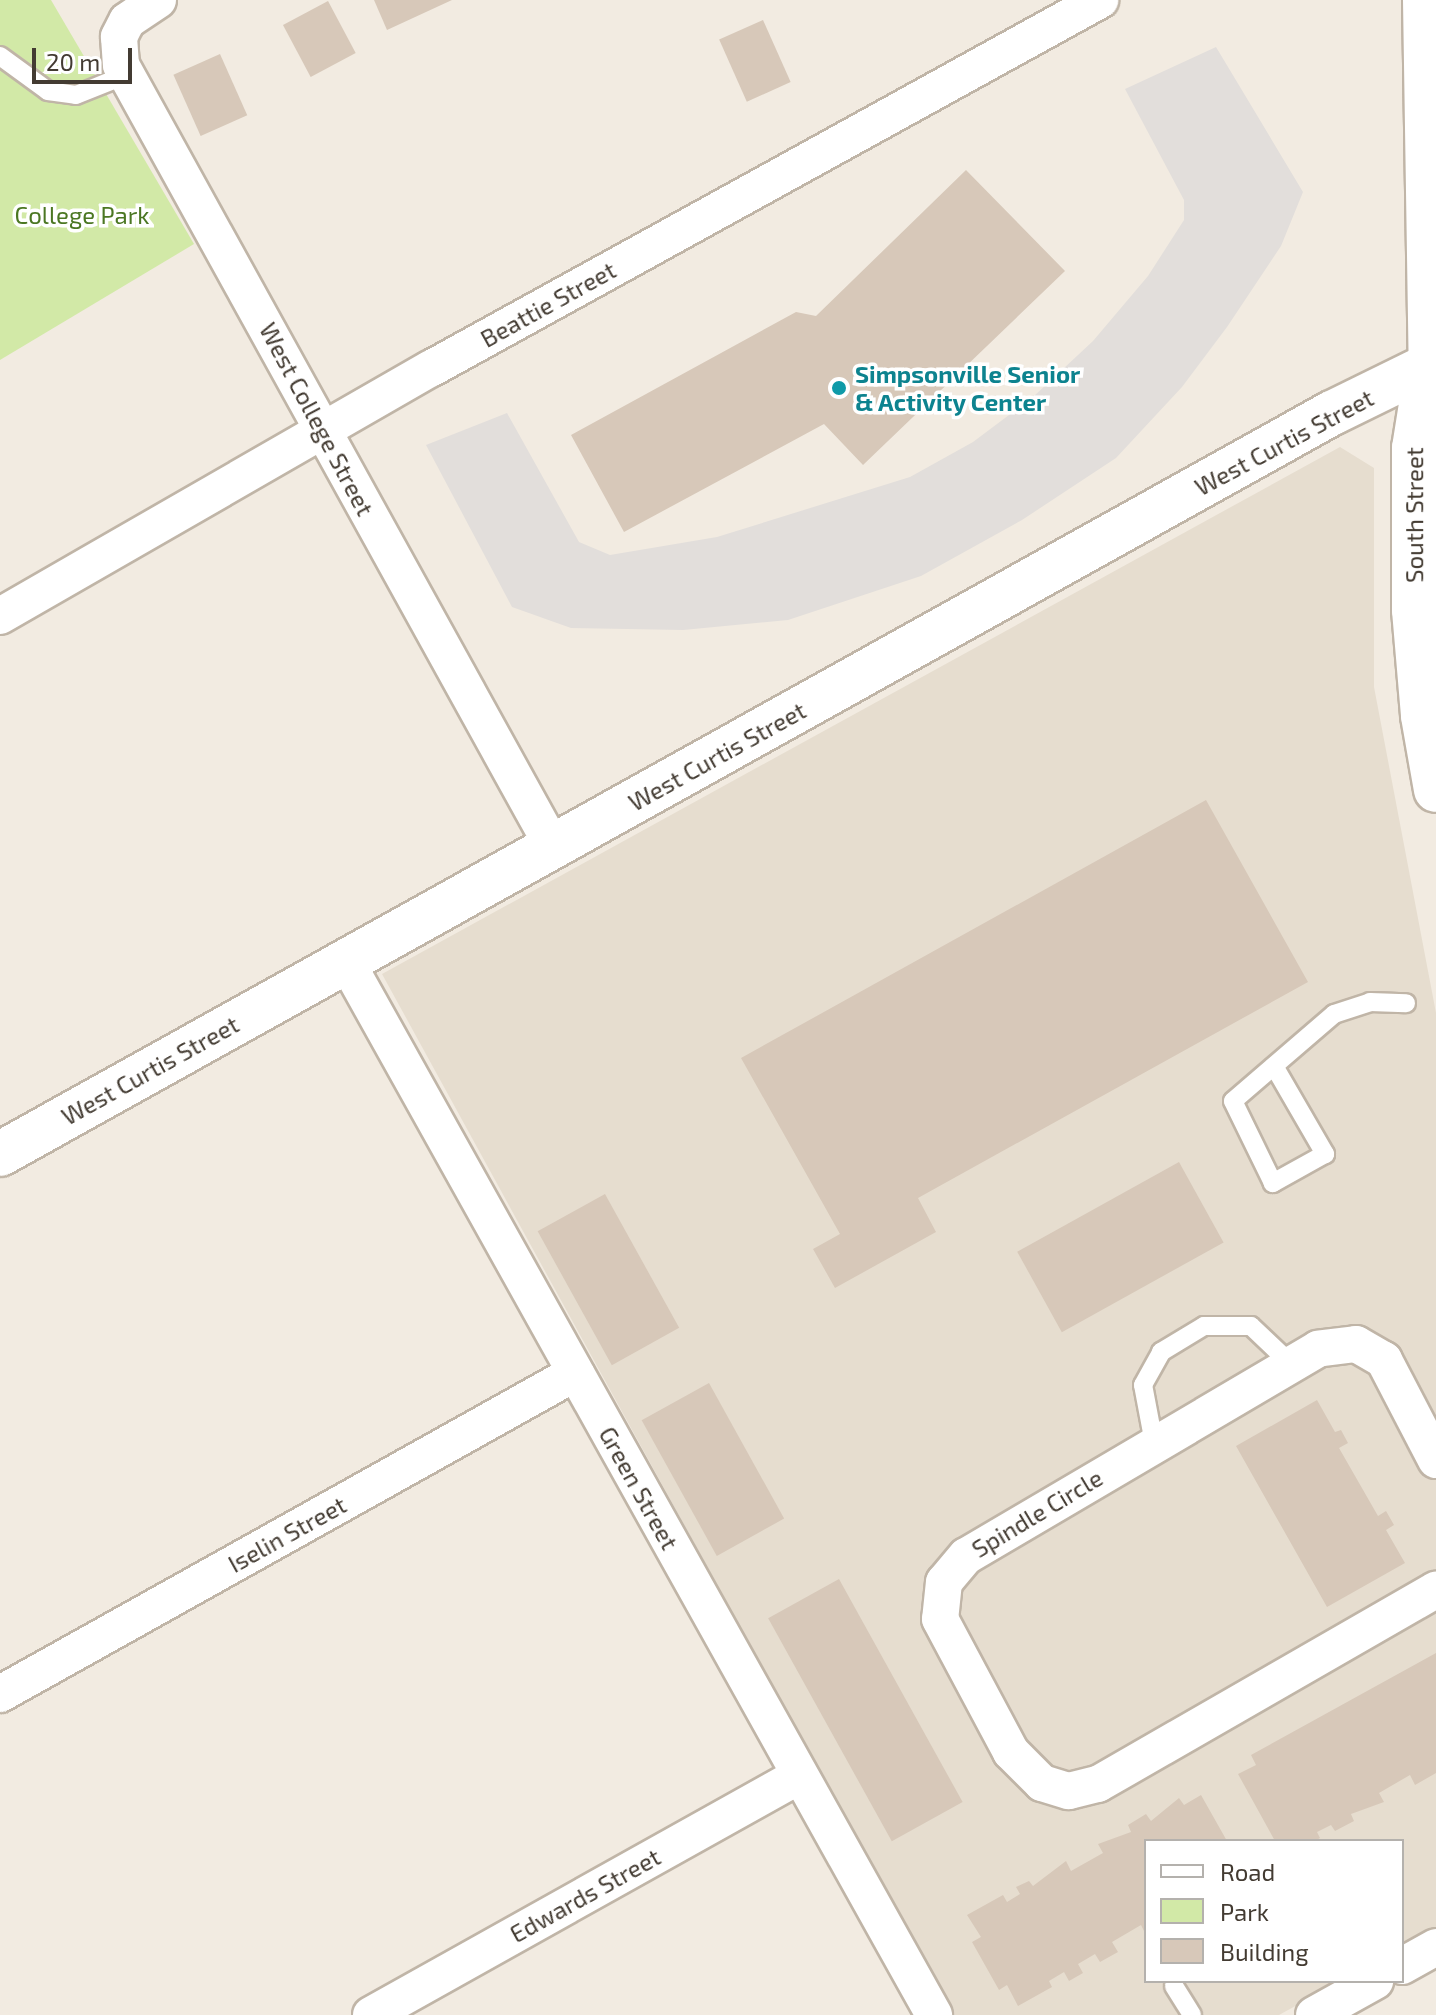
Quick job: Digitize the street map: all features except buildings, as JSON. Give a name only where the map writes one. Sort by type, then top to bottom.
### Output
[{"type":"street","name":"West College Street","points":[[158,0],[127,21],[119,37],[118,50],[126,75],[553,847]]},
{"type":"street","name":"Beattie Street","points":[[0,616],[1100,0]]},
{"type":"street","name":"South Street","points":[[1421,0],[1431,365],[1414,448],[1414,610],[1436,790]]},
{"type":"street","name":"West Curtis Street","points":[[0,1154],[1332,413],[1431,365]]},
{"type":"street","name":"Green Street","points":[[346,961],[934,2015]]},
{"type":"street","name":"Spindle Circle","points":[[1436,1460],[1384,1360],[1356,1344],[1318,1349],[966,1556],[944,1582],[940,1619],[1011,1752],[1042,1783],[1069,1791],[1098,1784],[1436,1590]]},
{"type":"street","name":"Iselin Street","points":[[0,1694],[575,1373]]},
{"type":"street","name":"Edwards Street","points":[[371,2015],[799,1776]]},
{"type":"street","points":[[1404,1965],[1436,1947]]},
{"type":"street","points":[[1314,2015],[1371,1983]]},
{"type":"lane","points":[[0,56],[48,91],[76,95],[126,75]]},
{"type":"lane","points":[[1274,1066],[1325,1154],[1273,1183],[1233,1101],[1334,1014],[1370,1002],[1406,1003]]},
{"type":"lane","points":[[1154,1443],[1143,1385],[1161,1352],[1204,1326],[1251,1326],[1291,1364]]},
{"type":"lane","points":[[1174,1986],[1192,2015]]},
{"type":"shaded area","points":[[1216,47],[1303,192],[1281,246],[1227,327],[1182,387],[1116,458],[1022,520],[921,576],[788,620],[683,630],[571,628],[512,607],[426,445],[507,413],[579,542],[610,555],[717,537],[910,477],[973,442],[1033,397],[1093,341],[1148,276],[1184,220],[1184,200],[1125,89]]},
{"type":"shaded area","points":[[1340,447],[1374,468],[1374,687],[1436,1013],[1436,1929],[1404,1947],[1404,1839],[1144,1839],[1144,1983],[1337,1983],[1279,2015],[953,2015],[382,974]]},
{"type":"green space","name":"College Park","points":[[0,0],[51,0],[194,244],[0,360]]},
{"type":"place","name":"Simpsonville Senior & Activity Center","points":[[839,388]]}]
